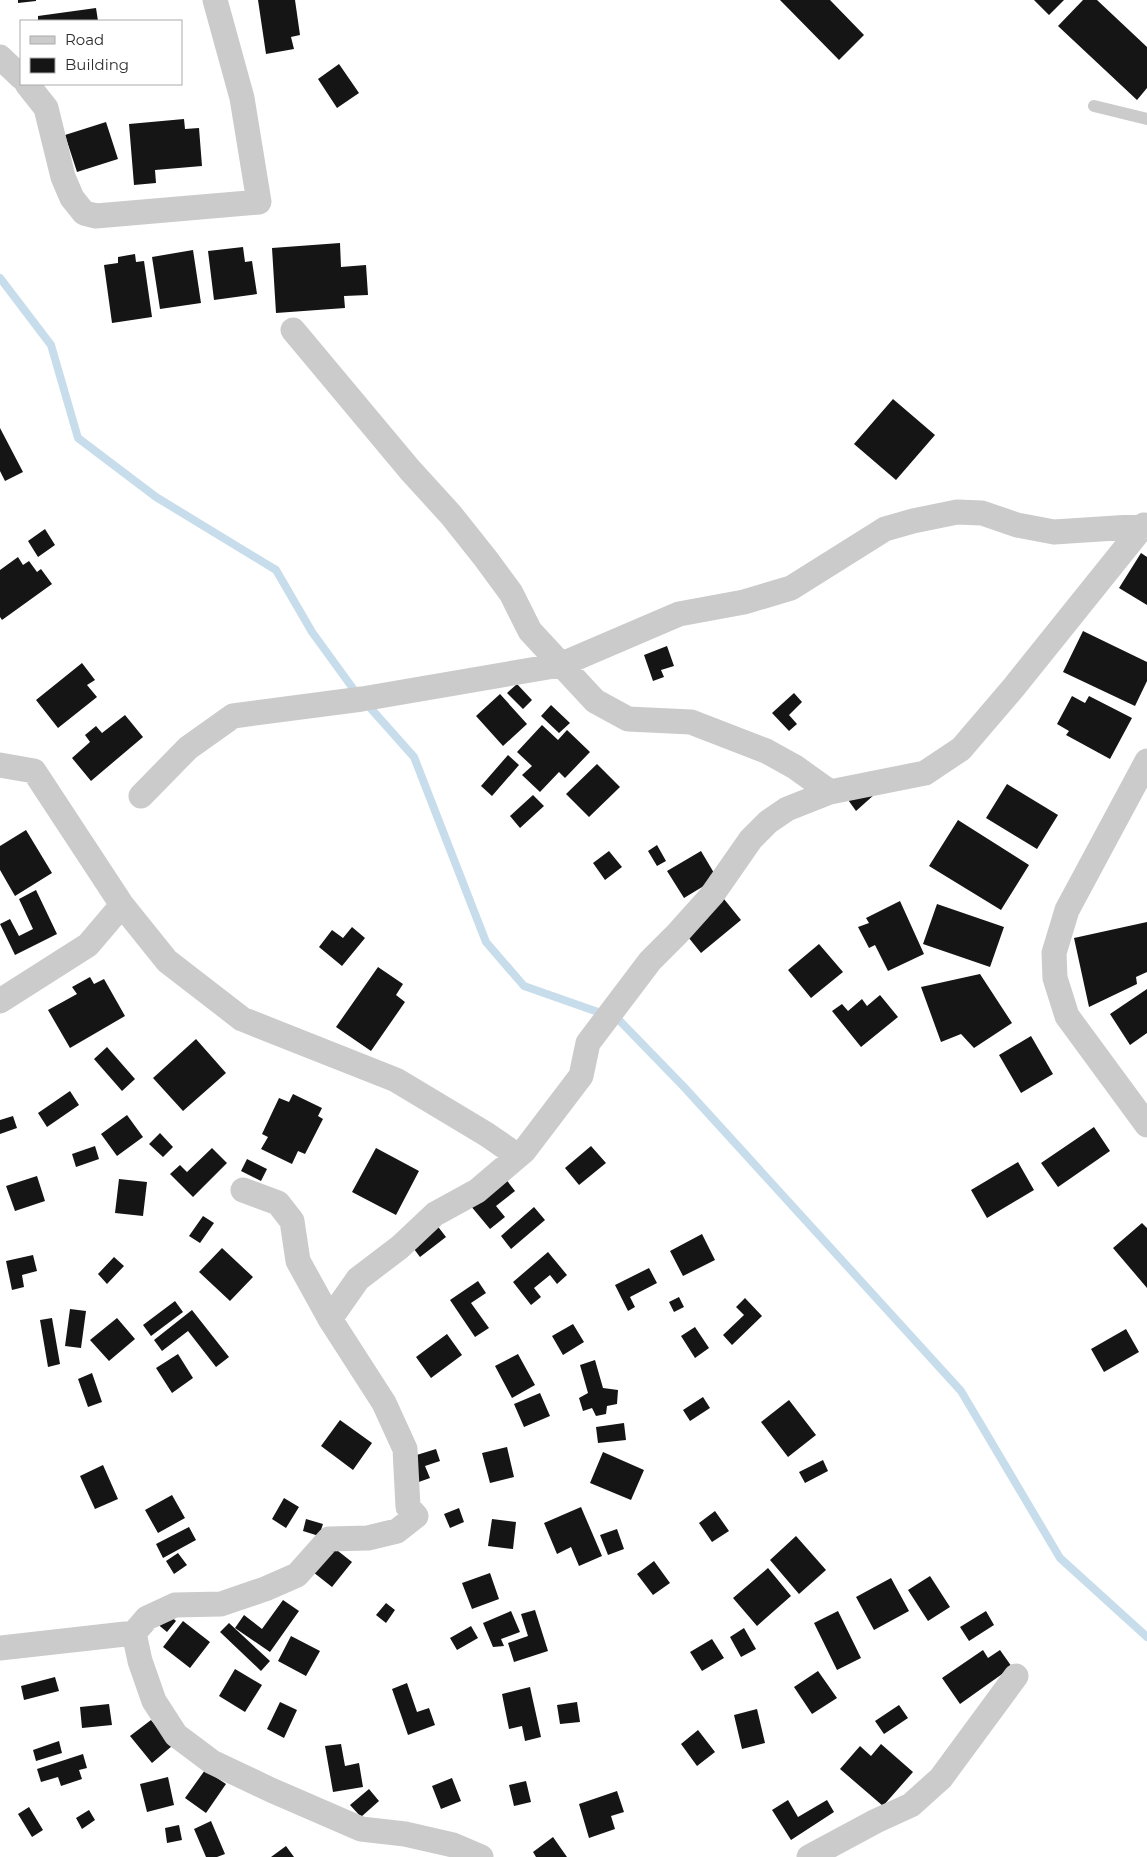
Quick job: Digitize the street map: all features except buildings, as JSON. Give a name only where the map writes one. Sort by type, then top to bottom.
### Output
[{"type":"street","points":[[29,85],[46,108],[63,177],[72,198],[84,213],[96,216],[259,202],[242,98],[215,0]]},
{"type":"street","points":[[0,57],[20,76]]},
{"type":"street","points":[[293,330],[376,430],[451,515],[510,593],[530,631],[595,701],[628,719],[691,722],[766,751],[795,767],[830,792]]},
{"type":"street","points":[[141,796],[188,748],[233,716],[362,699],[560,665],[679,614],[744,602],[791,588],[884,529],[913,520],[957,512],[982,513],[1017,525],[1054,532],[1145,525]]},
{"type":"street","points":[[330,1319],[358,1279],[400,1247],[435,1214],[477,1191],[524,1151],[581,1076],[588,1043],[650,961],[712,895],[751,839],[768,822],[787,809],[830,792],[925,773],[961,749],[1014,687],[1145,525]]},
{"type":"street","points":[[1147,761],[1067,910],[1054,953],[1055,978],[1068,1016],[1147,1126]]},
{"type":"street","points":[[0,765],[34,771],[122,905],[167,961],[242,1019],[396,1080],[486,1134],[518,1156]]},
{"type":"street","points":[[0,1001],[88,945],[122,905]]},
{"type":"street","points":[[0,1648],[134,1633],[147,1618],[175,1605],[221,1604],[266,1589],[297,1575],[330,1539],[368,1538],[397,1531],[416,1516],[408,1507],[405,1449],[384,1403],[330,1319],[298,1261],[292,1221],[278,1203],[243,1190]]},
{"type":"street","points":[[134,1633],[140,1661],[154,1700],[176,1735],[212,1762],[271,1790],[362,1829],[405,1834],[453,1845],[481,1857]]},
{"type":"street","points":[[809,1857],[876,1821],[911,1806],[941,1778],[1016,1676]]},
{"type":"lane","points":[[1094,106],[1147,119]]},
{"type":"waterway","points":[[0,278],[51,345],[78,438],[156,497],[276,570],[312,632],[357,694]]},
{"type":"waterway","points":[[365,702],[414,757],[486,942],[524,986],[618,1019],[684,1087],[961,1391],[1060,1558],[1147,1637]]}]
